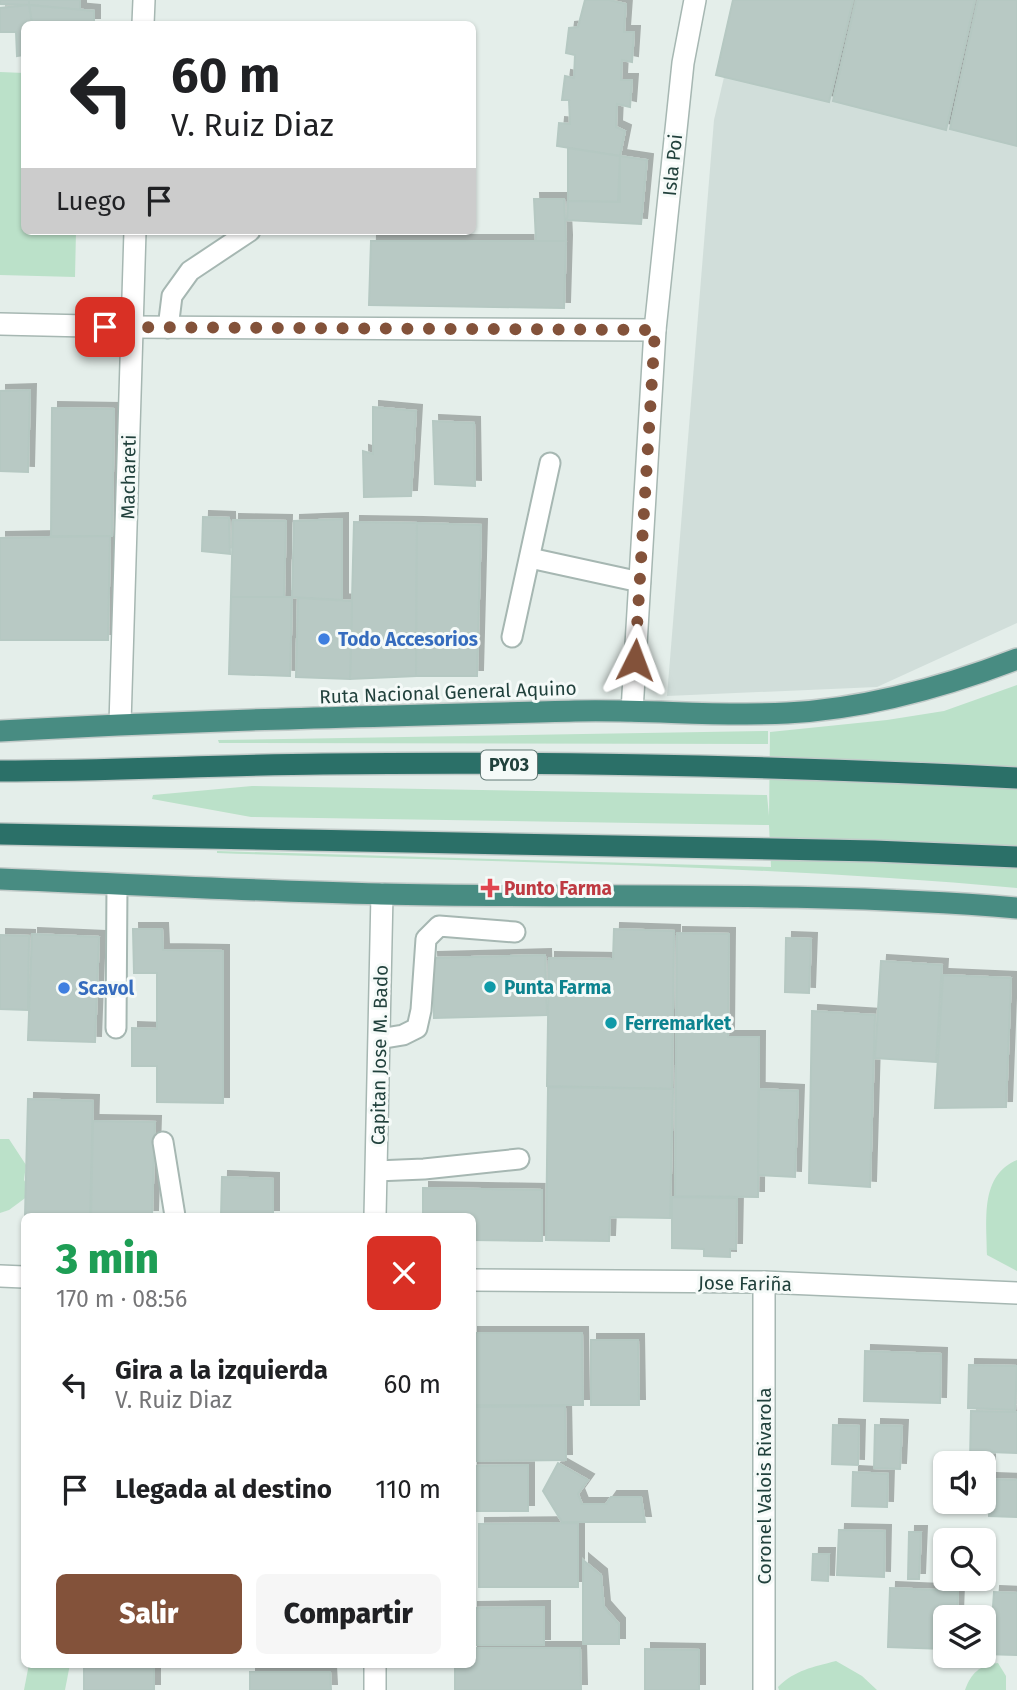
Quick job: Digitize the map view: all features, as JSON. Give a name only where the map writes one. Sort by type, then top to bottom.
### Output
[{"type":"highway","name":"Ruta Nacional General Aquino","points":[[0,731],[120,724],[632,711],[787,713],[852,705],[922,690],[1017,659]]},
{"type":"highway","name":"PY03","points":[[0,771],[323,764],[605,765],[900,771],[1017,778]]},
{"type":"highway","points":[[0,834],[860,851],[1017,857]]},
{"type":"highway","points":[[0,879],[382,894],[806,897],[943,902],[1017,908]]},
{"type":"street","points":[[143,21],[144,0]]},
{"type":"street","name":"Isla Poi","points":[[632,711],[655,330],[683,62],[695,0]]},
{"type":"street","name":"Machareti","points":[[120,724],[135,235]]},
{"type":"street","points":[[0,324],[168,328],[655,330]]},
{"type":"street","name":"Capitan Jose M. Bado","points":[[376,1213],[382,894]]},
{"type":"street","points":[[0,1276],[21,1277]]},
{"type":"street","name":"Jose Fariña","points":[[476,1280],[764,1282],[1017,1293]]},
{"type":"street","name":"Coronel Valois Rivarola","points":[[764,1282],[764,1690]]},
{"type":"street","points":[[375,1668],[375,1690]]},
{"type":"lane","points":[[168,328],[172,296],[190,271],[244,235]]},
{"type":"lane","points":[[512,637],[550,463]]},
{"type":"lane","points":[[530,558],[640,582]]},
{"type":"lane","points":[[116,1028],[117,884]]},
{"type":"lane","points":[[455,894],[455,926]]},
{"type":"lane","points":[[379,1039],[402,1035],[417,1028],[421,1010],[426,939],[439,926],[515,932]]},
{"type":"lane","points":[[163,1142],[175,1213]]},
{"type":"lane","points":[[376,1171],[424,1169],[519,1158]]},
{"type":"shaded area","points":[[742,0],[1017,0],[1017,623],[877,687],[667,696],[714,120]]},
{"type":"green space","points":[[0,72],[21,73],[21,235],[76,235],[75,277],[0,275]]},
{"type":"green space","points":[[1017,685],[1017,888],[718,869],[217,853],[771,867],[769,825],[251,817],[152,799],[153,795],[252,786],[767,795],[769,816],[770,732],[887,720],[944,711]]},
{"type":"green space","points":[[768,731],[768,744],[219,743],[218,740]]},
{"type":"green space","points":[[0,1139],[9,1139],[26,1165],[24,1180],[32,1193],[9,1210],[0,1213]]},
{"type":"green space","points":[[1017,1160],[1017,1271],[987,1255],[986,1214],[996,1177],[1005,1167]]},
{"type":"green space","points":[[836,1661],[862,1676],[877,1690],[779,1690],[778,1687],[784,1681],[798,1673]]},
{"type":"green space","points":[[996,1664],[1006,1676],[1006,1690],[965,1690],[977,1671],[982,1668],[996,1668]]},
{"type":"green space","points":[[28,1668],[69,1668],[65,1690],[24,1690]]},
{"type":"building","points":[[0,0],[29,0],[29,5],[0,4]]},
{"type":"building","points":[[29,0],[80,0],[80,10],[29,5]]},
{"type":"building","points":[[585,0],[609,0],[626,4],[624,32],[634,32],[632,62],[622,60],[621,80],[632,80],[630,107],[617,104],[616,127],[625,131],[620,156],[557,146],[559,123],[570,124],[569,100],[562,100],[565,76],[574,78],[575,55],[566,53],[569,28],[578,27]]},
{"type":"building","points":[[733,0],[853,0],[829,102],[716,75]]},
{"type":"building","points":[[856,0],[975,0],[946,130],[833,101]]},
{"type":"building","points":[[978,0],[1017,0],[1017,146],[950,129]]},
{"type":"building","points":[[29,5],[94,11],[94,21],[32,21]]},
{"type":"building","points":[[29,5],[32,21],[21,21],[21,55],[17,56],[16,32],[0,32],[0,8]]},
{"type":"building","points":[[568,148],[620,156],[618,202],[568,201]]},
{"type":"building","points":[[620,156],[647,160],[641,224],[567,220],[568,201],[620,202]]},
{"type":"building","points":[[534,199],[564,199],[566,241],[536,241]]},
{"type":"building","points":[[371,241],[566,241],[564,308],[369,305]]},
{"type":"building","points":[[30,390],[28,472],[0,471],[0,391]]},
{"type":"building","points":[[373,407],[416,411],[411,496],[364,497],[363,451],[373,454]]},
{"type":"building","points":[[52,408],[114,409],[112,536],[51,536]]},
{"type":"building","points":[[433,421],[474,423],[475,486],[435,484]]},
{"type":"building","points":[[203,517],[229,518],[230,554],[202,551]]},
{"type":"building","points":[[342,519],[342,600],[292,597],[294,521]]},
{"type":"building","points":[[233,520],[286,521],[284,597],[231,597]]},
{"type":"building","points":[[354,522],[417,523],[416,676],[350,679]]},
{"type":"building","points":[[417,523],[481,525],[477,676],[416,676]]},
{"type":"building","points":[[110,536],[108,640],[0,640],[0,538]]},
{"type":"building","points":[[231,597],[292,597],[290,676],[229,674]]},
{"type":"building","name":"Todo Accesorios","points":[[298,598],[352,601],[350,679],[296,677]]},
{"type":"building","points":[[133,929],[162,929],[163,950],[223,951],[223,1103],[157,1102],[157,1066],[132,1066],[132,1028],[157,1029],[157,973],[134,973]]},
{"type":"building","name":"Ferremarket","points":[[614,929],[674,931],[672,1089],[547,1086],[549,958],[613,959]]},
{"type":"building","points":[[677,933],[729,934],[728,1037],[759,1037],[758,1197],[675,1196]]},
{"type":"building","name":"Scavol","points":[[32,934],[99,937],[95,1042],[28,1040]]},
{"type":"building","points":[[0,935],[29,936],[28,1010],[0,1009]]},
{"type":"building","points":[[786,938],[811,939],[809,993],[785,992]]},
{"type":"building","name":"Punta Farma","points":[[545,955],[547,1015],[434,1018],[432,958]]},
{"type":"building","points":[[881,961],[942,965],[936,1062],[875,1058]]},
{"type":"building","points":[[943,975],[1011,978],[1006,1107],[935,1108]]},
{"type":"building","points":[[812,1011],[875,1015],[870,1187],[809,1183]]},
{"type":"building","points":[[548,1087],[673,1089],[670,1218],[610,1217],[609,1241],[546,1240]]},
{"type":"building","points":[[759,1089],[798,1091],[795,1177],[758,1175]]},
{"type":"building","points":[[28,1099],[93,1101],[90,1213],[25,1213]]},
{"type":"building","points":[[93,1121],[155,1122],[152,1213],[91,1213]]},
{"type":"building","points":[[222,1177],[273,1179],[273,1213],[221,1213]]},
{"type":"building","points":[[423,1188],[542,1190],[542,1241],[476,1240],[476,1213],[423,1213]]},
{"type":"building","points":[[672,1197],[737,1198],[736,1249],[730,1249],[730,1257],[704,1256],[704,1249],[672,1248]]},
{"type":"building","points":[[476,1333],[582,1333],[583,1405],[476,1405]]},
{"type":"building","points":[[591,1340],[638,1340],[639,1405],[591,1405]]},
{"type":"building","points":[[865,1351],[941,1354],[940,1403],[864,1401]]},
{"type":"building","points":[[969,1365],[1017,1366],[1015,1410],[968,1408]]},
{"type":"building","points":[[565,1406],[566,1460],[476,1461],[476,1407]]},
{"type":"building","points":[[971,1411],[1017,1412],[1017,1453],[970,1451]]},
{"type":"building","points":[[833,1425],[859,1426],[858,1465],[832,1464]]},
{"type":"building","points":[[875,1425],[902,1426],[900,1469],[874,1468]]},
{"type":"building","points":[[558,1463],[588,1480],[578,1494],[582,1504],[606,1504],[611,1497],[641,1497],[645,1522],[562,1522],[543,1491]]},
{"type":"building","points":[[528,1465],[528,1511],[476,1511],[476,1466]]},
{"type":"building","points":[[853,1472],[888,1474],[887,1507],[852,1506]]},
{"type":"building","points":[[996,1479],[1017,1480],[1017,1517],[989,1516],[996,1514]]},
{"type":"building","points":[[578,1523],[578,1587],[479,1587],[479,1524]]},
{"type":"building","points":[[839,1530],[885,1531],[884,1577],[837,1575]]},
{"type":"building","points":[[909,1532],[921,1532],[919,1579],[908,1579]]},
{"type":"building","points":[[813,1554],[829,1554],[828,1581],[812,1580]]},
{"type":"building","points":[[583,1560],[601,1575],[604,1607],[619,1624],[619,1644],[583,1644]]},
{"type":"building","points":[[890,1588],[958,1591],[957,1605],[933,1605],[933,1649],[888,1647]]},
{"type":"building","points":[[994,1592],[1017,1593],[1017,1655],[996,1654],[996,1605],[993,1605]]},
{"type":"building","points":[[544,1607],[544,1645],[476,1645],[476,1608]]},
{"type":"building","points":[[476,1648],[580,1648],[581,1690],[455,1690],[455,1668],[476,1668]]},
{"type":"building","points":[[645,1649],[699,1650],[699,1690],[645,1690]]},
{"type":"building","points":[[84,1668],[154,1668],[154,1690],[84,1690]]},
{"type":"building","points":[[250,1672],[330,1672],[331,1690],[250,1690]]},
{"type":"place","name":"Todo Accesorios","points":[[324,639]]},
{"type":"place","name":"Punto Farma","points":[[490,888]]},
{"type":"place","name":"Punta Farma","points":[[490,987]]},
{"type":"place","name":"Scavol","points":[[64,988]]},
{"type":"place","name":"Ferremarket","points":[[611,1023]]},
{"type":"route","points":[[105,327],[655,330],[635,660]]}]
